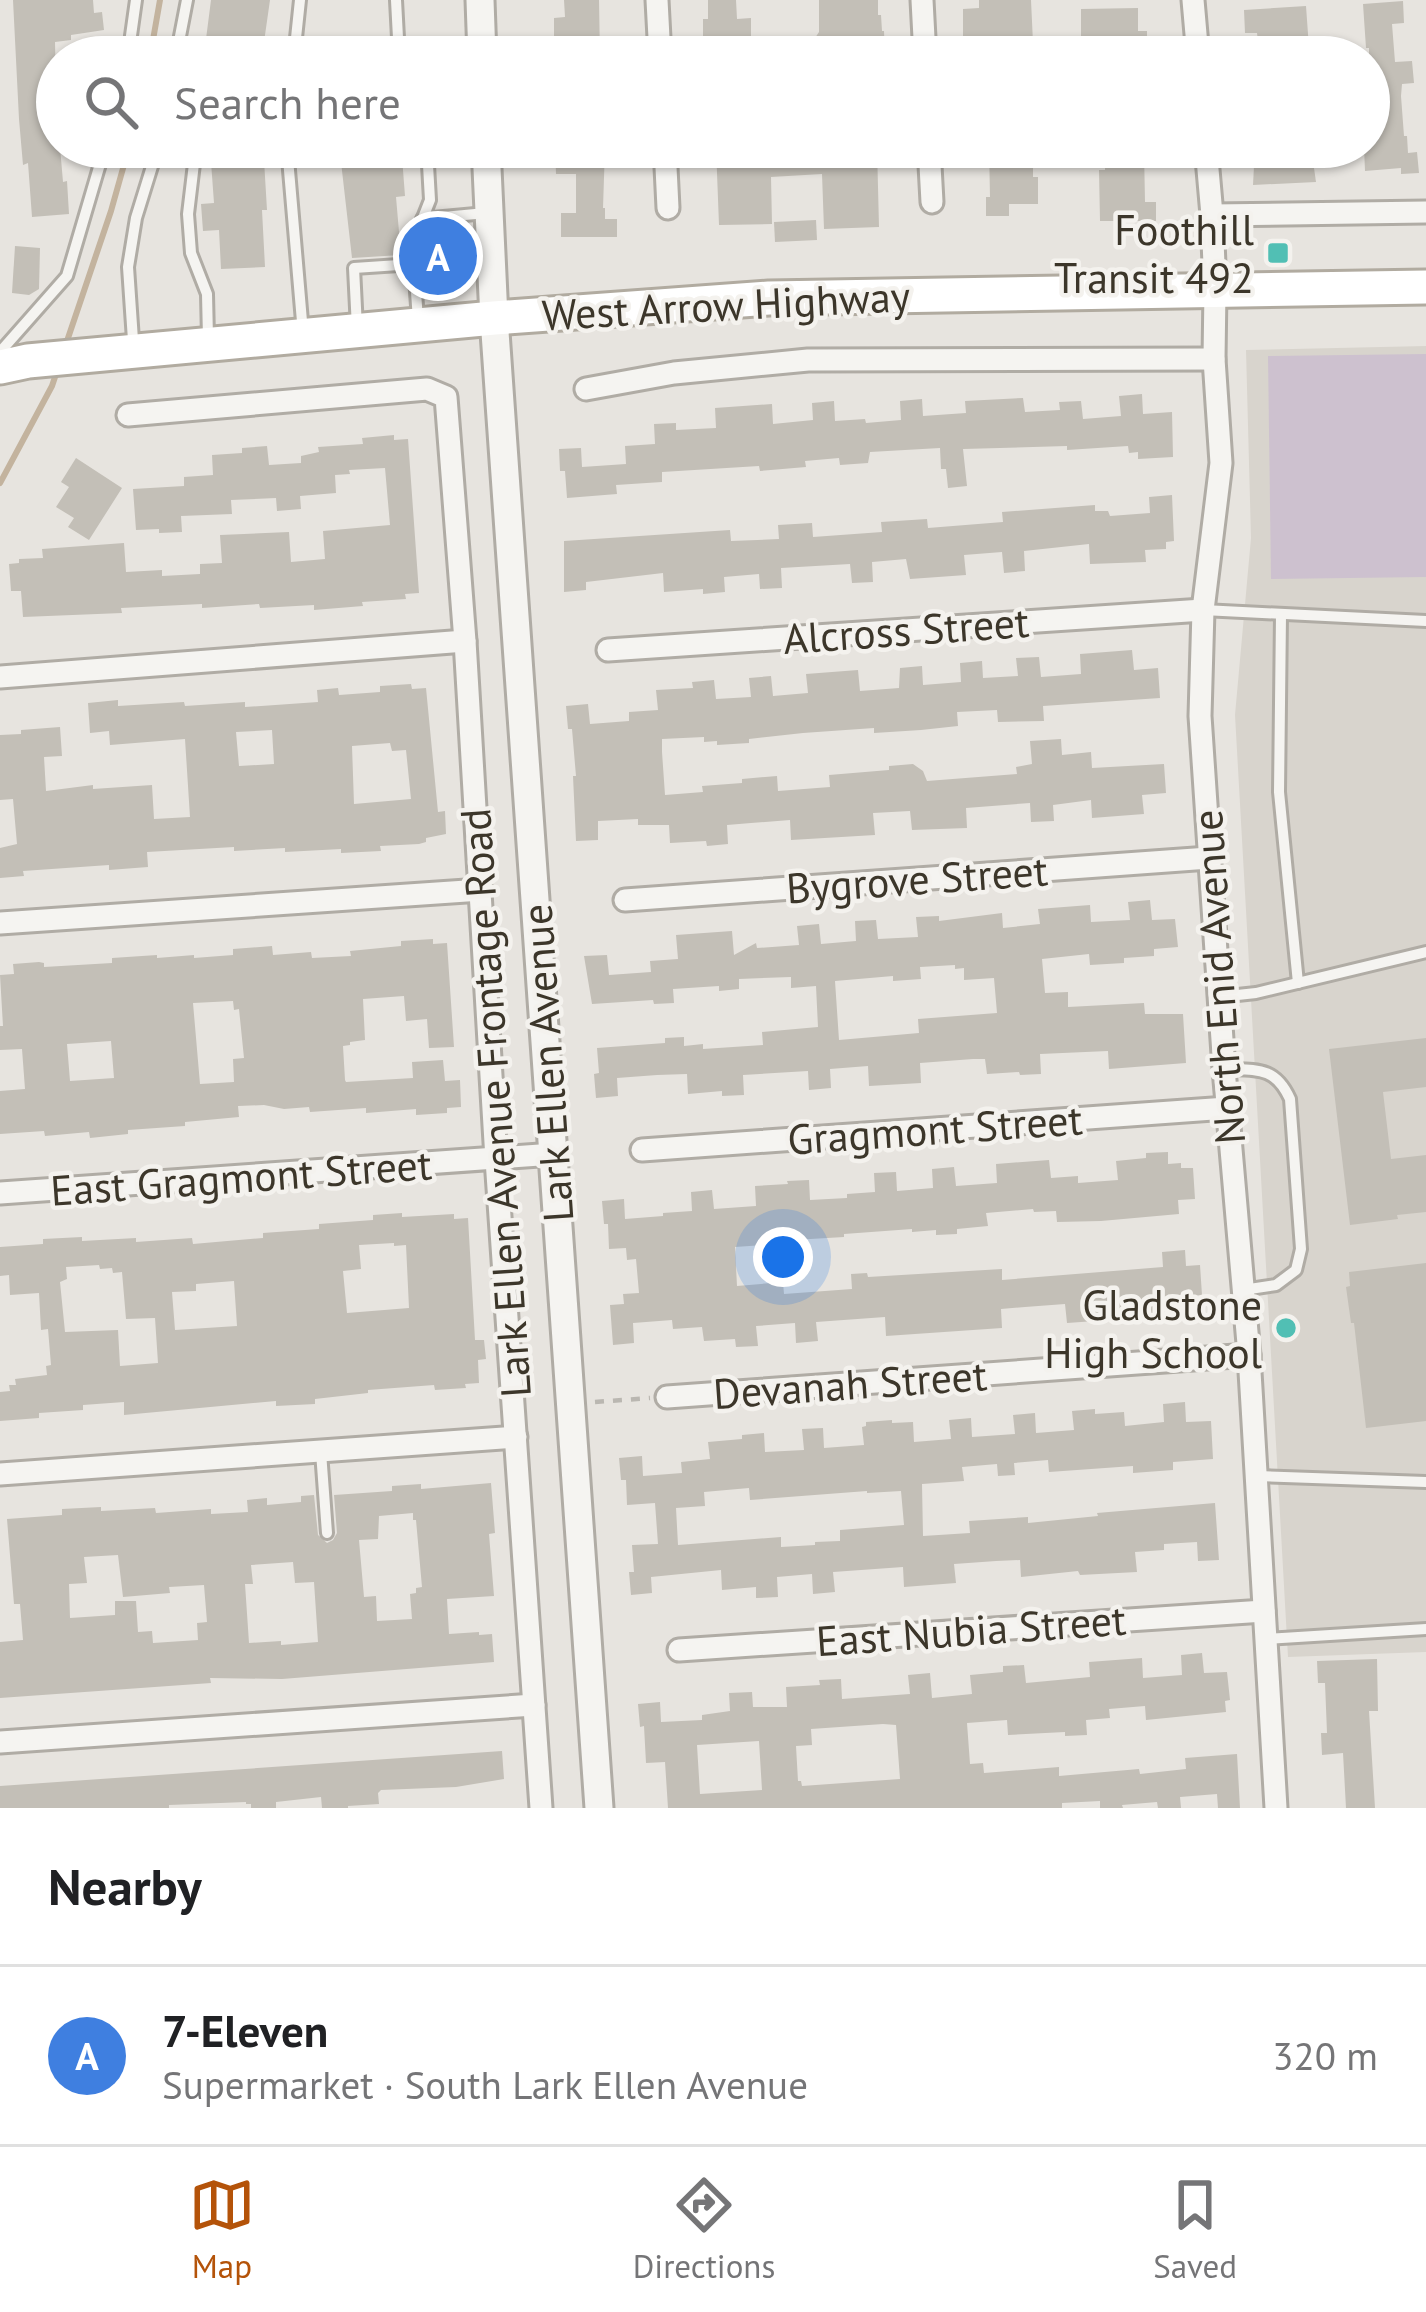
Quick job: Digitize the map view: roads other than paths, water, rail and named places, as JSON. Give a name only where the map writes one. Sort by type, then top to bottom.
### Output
[{"type":"main road","name":"West Arrow Highway","points":[[7,358],[95,356],[494,318],[770,298],[1426,287]]},
{"type":"street","points":[[480,0],[481,36]]},
{"type":"street","points":[[657,0],[659,36]]},
{"type":"street","points":[[922,0],[924,36]]},
{"type":"street","points":[[1193,0],[1196,36]]},
{"type":"street","name":"Lark Ellen Avenue","points":[[488,168],[494,318],[598,1808]]},
{"type":"street","points":[[666,168],[668,208]]},
{"type":"street","points":[[930,168],[932,202]]},
{"type":"street","name":"North Enid Avenue","points":[[1208,168],[1221,463],[1203,610],[1200,716],[1249,1355],[1276,1808]]},
{"type":"street","points":[[1212,215],[1426,212]]},
{"type":"street","points":[[586,389],[674,373],[808,359],[1214,359]]},
{"type":"street","name":"Lark Ellen Avenue Frontage Road","points":[[128,415],[427,389],[446,397],[541,1808]]},
{"type":"street","name":"Alcross Street","points":[[608,650],[1203,610]]},
{"type":"street","points":[[0,677],[464,641]]},
{"type":"street","name":"Bygrove Street","points":[[625,900],[1209,858]]},
{"type":"street","points":[[0,922],[481,890]]},
{"type":"street","name":"Gragmont Street","points":[[642,1150],[1227,1108]]},
{"type":"street","name":"East Gragmont Street","points":[[0,1193],[554,1154]]},
{"type":"street","name":"Devanah Street","points":[[668,1397],[1249,1355]]},
{"type":"street","points":[[0,1474],[516,1437]]},
{"type":"street","name":"East Nubia Street","points":[[679,1649],[1264,1611]]},
{"type":"street","points":[[0,1742],[534,1705]]},
{"type":"lane","points":[[131,36],[136,0]]},
{"type":"lane","points":[[180,36],[187,0]]},
{"type":"lane","points":[[296,36],[300,0]]},
{"type":"lane","points":[[396,0],[398,36]]},
{"type":"lane","points":[[7,358],[67,276],[99,168]]},
{"type":"lane","points":[[133,340],[128,267],[151,168]]},
{"type":"lane","points":[[193,168],[188,214],[191,254],[207,294],[208,345]]},
{"type":"lane","points":[[289,168],[303,336]]},
{"type":"lane","points":[[418,326],[414,264],[430,200],[429,168]]},
{"type":"lane","points":[[422,218],[489,213]]},
{"type":"lane","points":[[357,331],[354,268],[414,264]]},
{"type":"lane","points":[[1203,610],[1426,621]]},
{"type":"lane","points":[[1281,615],[1279,792],[1298,983]]},
{"type":"lane","points":[[1219,997],[1256,993],[1426,952]]},
{"type":"lane","points":[[1224,1069],[1263,1070],[1282,1080],[1290,1099],[1301,1249],[1296,1270],[1276,1285],[1243,1290]]},
{"type":"lane","points":[[321,1452],[327,1533]]},
{"type":"lane","points":[[1256,1476],[1426,1482]]},
{"type":"lane","points":[[1265,1639],[1426,1629]]},
{"type":"waterway","points":[[154,36],[160,0]]},
{"type":"waterway","points":[[66,344],[123,168]]},
{"type":"waterway","points":[[0,483],[58,368]]},
{"type":"place","name":"Foothill Transit 492","points":[[1278,253]]},
{"type":"place","name":"7-Eleven","points":[[438,256]]},
{"type":"place","name":"Gladstone High School","points":[[1286,1328]]}]
